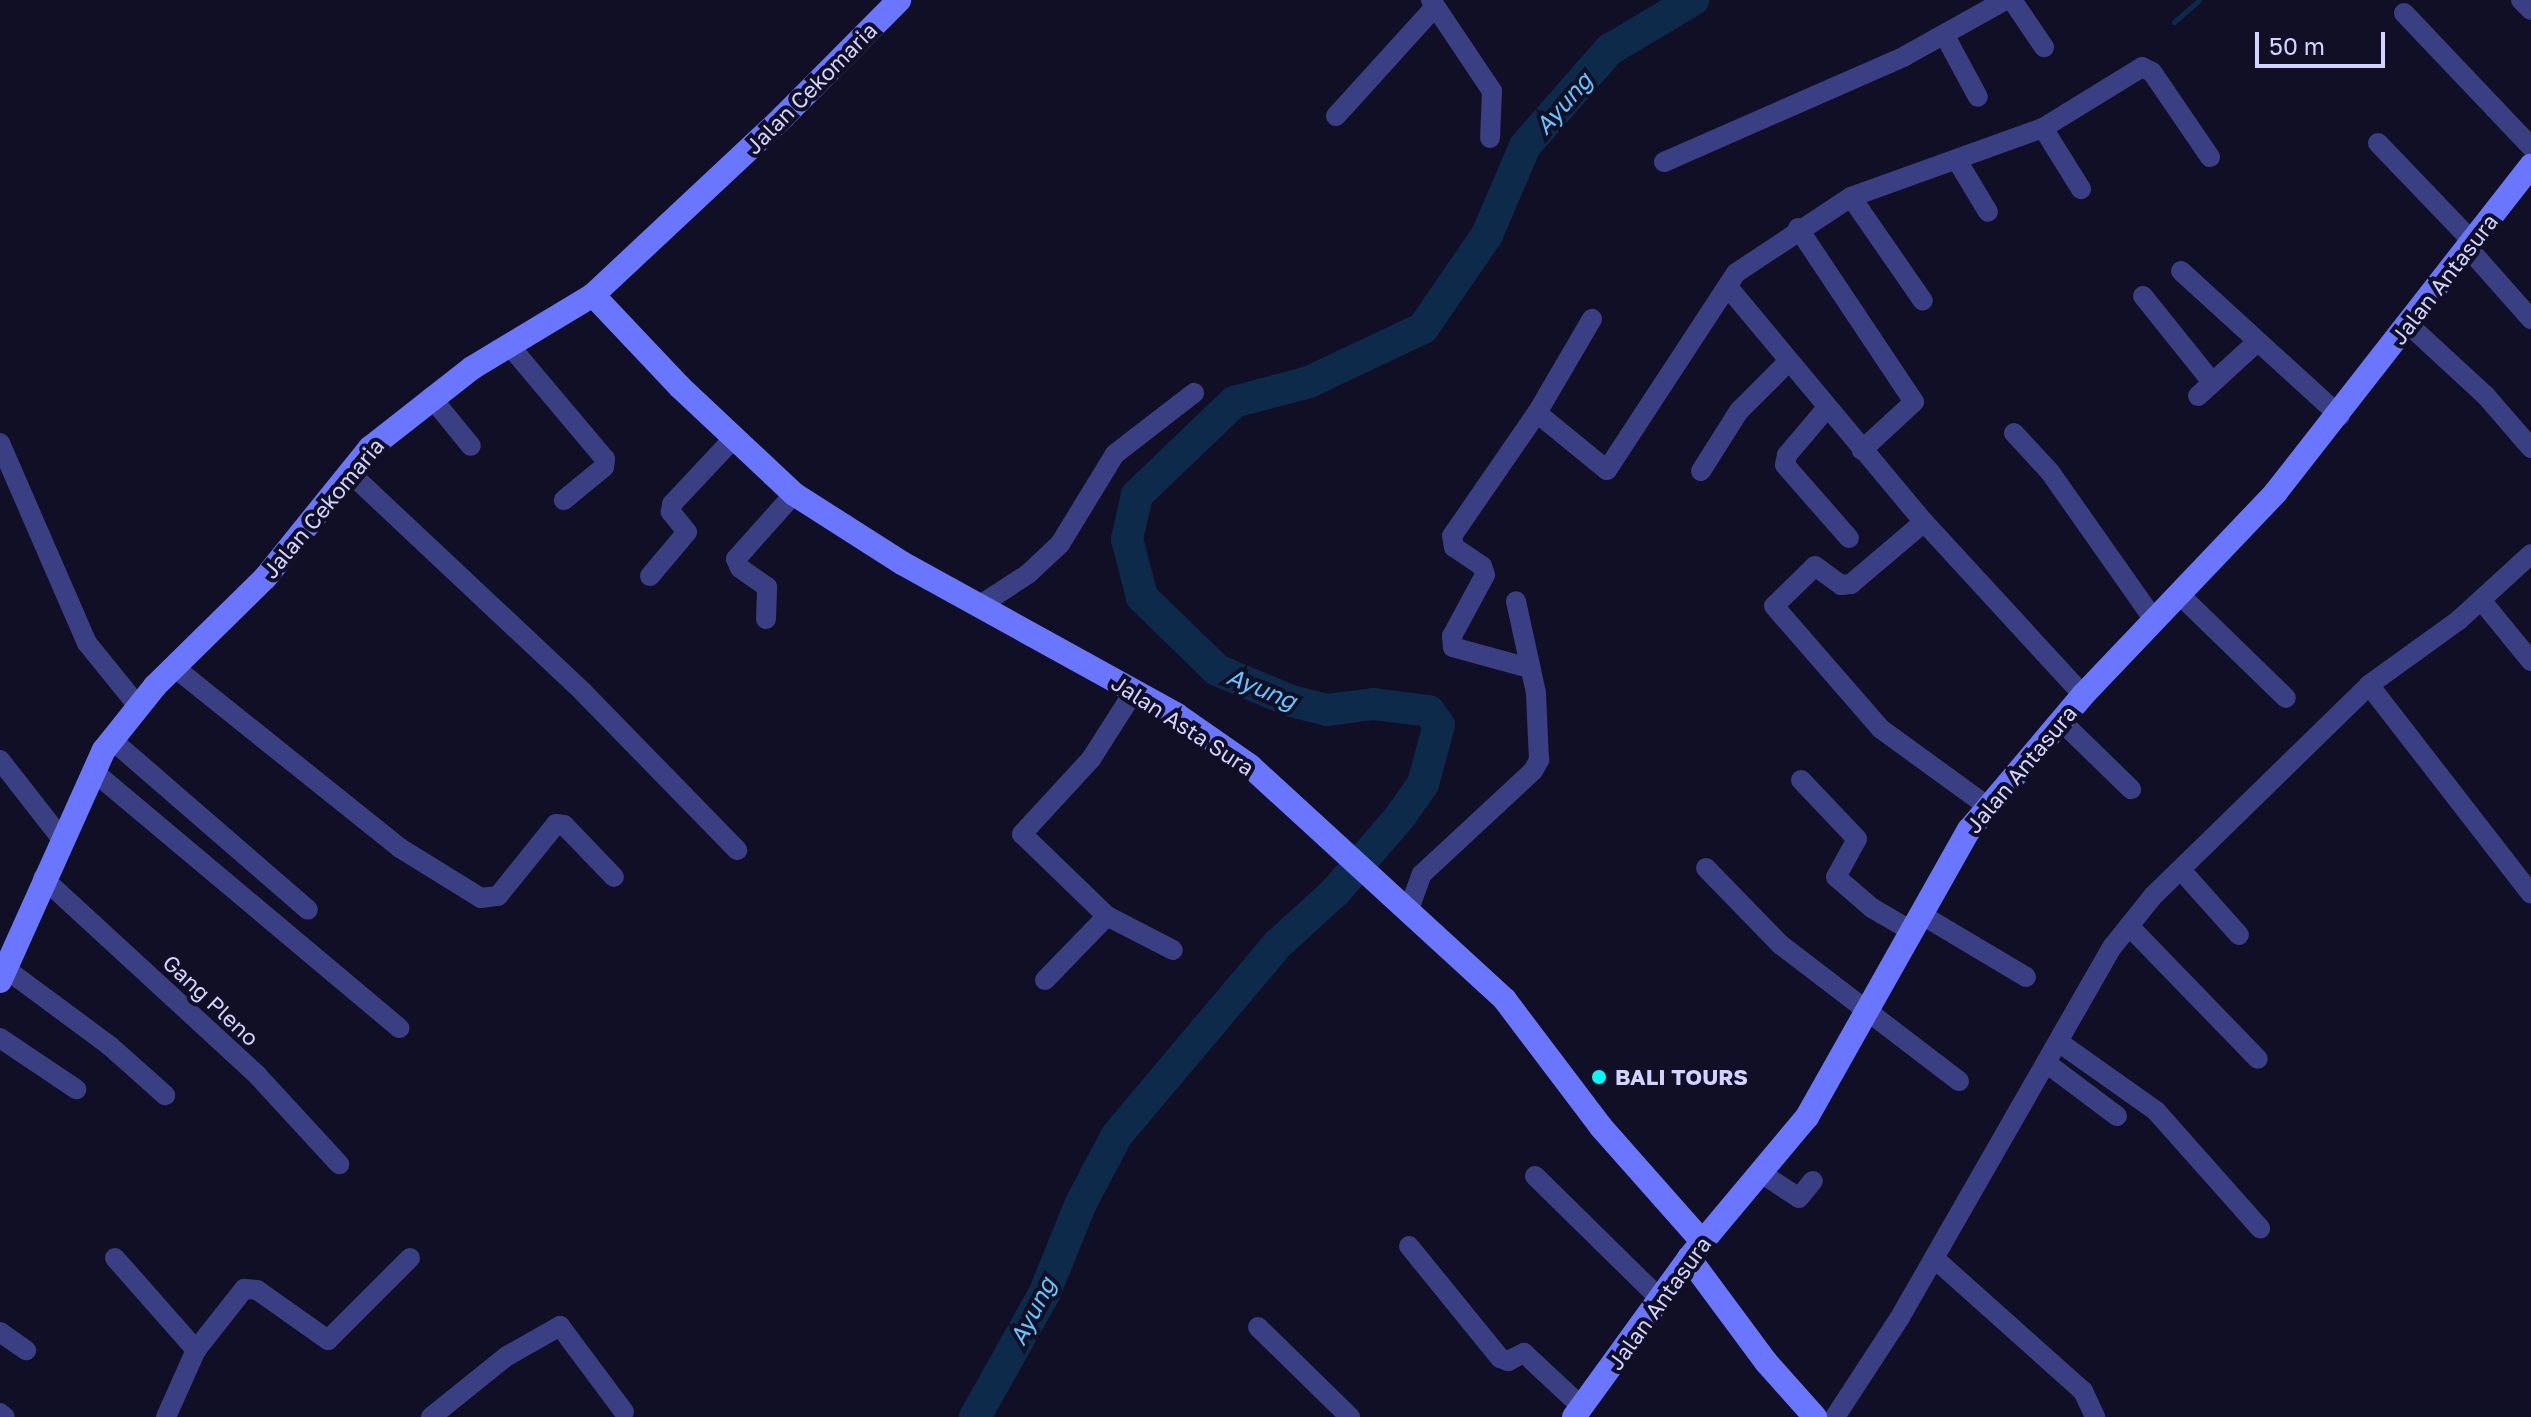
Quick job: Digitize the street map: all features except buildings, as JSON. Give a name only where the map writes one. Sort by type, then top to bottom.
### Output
[{"type":"street","name":"Jalan Cekomaria","points":[[3,975],[61,838],[93,771],[112,740],[174,667],[265,578],[349,472],[387,431],[431,397],[509,345],[593,295],[783,117],[899,0]]},
{"type":"street","points":[[1664,162],[1945,36],[2005,0]]},
{"type":"street","points":[[2012,0],[2044,47]]},
{"type":"street","points":[[2521,0],[2531,10]]},
{"type":"street","points":[[1336,116],[1433,4],[1492,91],[1490,138]]},
{"type":"street","points":[[2404,13],[2531,147]]},
{"type":"street","points":[[1945,36],[1978,97]]},
{"type":"street","points":[[1537,413],[1607,470],[1736,273],[1798,228],[1851,197],[1958,162],[2043,128],[2147,68],[2210,157]]},
{"type":"street","points":[[2043,128],[2081,189]]},
{"type":"street","points":[[2378,143],[2471,245],[2531,319]]},
{"type":"street","points":[[1958,162],[1988,212]]},
{"type":"street","name":"Jalan Antasura","points":[[1578,1412],[1696,1250],[1807,1117],[1987,806],[2083,695],[2340,416],[2531,166]]},
{"type":"street","points":[[1851,197],[1923,301]]},
{"type":"street","points":[[1798,228],[1914,402],[1862,450]]},
{"type":"street","points":[[2181,271],[2256,343],[2340,416]]},
{"type":"street","points":[[1728,287],[1787,363],[1924,522],[2083,695]]},
{"type":"street","name":"Jalan Asta Sura","points":[[593,295],[734,438],[794,494],[902,563],[1135,690],[1231,751],[1387,888],[1505,1000],[1696,1250],[1766,1362],[1815,1417]]},
{"type":"street","points":[[2143,296],[2205,389],[2256,343]]},
{"type":"street","points":[[1529,668],[1453,647],[1452,636],[1485,575],[1482,566],[1451,542],[1537,413],[1592,319]]},
{"type":"street","points":[[2409,325],[2486,396],[2531,448]]},
{"type":"street","points":[[509,345],[605,459],[604,467],[564,500]]},
{"type":"street","points":[[1701,471],[1739,411],[1787,363]]},
{"type":"street","points":[[982,604],[1028,574],[1060,544],[1115,454],[1194,393]]},
{"type":"street","points":[[431,397],[471,446]]},
{"type":"street","points":[[1826,409],[1787,455],[1785,465],[1849,538]]},
{"type":"street","points":[[2014,433],[2050,472],[2154,620]]},
{"type":"street","points":[[650,576],[687,532],[671,512],[672,504],[734,438]]},
{"type":"street","points":[[0,443],[82,633],[138,706]]},
{"type":"street","points":[[349,472],[583,692],[737,850]]},
{"type":"street","points":[[766,619],[767,587],[740,568],[736,559],[794,494]]},
{"type":"street","points":[[1924,522],[1851,584],[1841,585],[1815,566],[1774,606],[1881,729],[1987,806]]},
{"type":"street","points":[[1835,1417],[1934,1258],[1964,1200],[2049,1065],[2129,926],[2181,870],[2369,685],[2527,567]]},
{"type":"street","points":[[2179,594],[2286,698]]},
{"type":"street","points":[[2481,600],[2531,661]]},
{"type":"street","points":[[1409,909],[1422,874],[1438,855],[1533,771],[1541,744],[1516,601]]},
{"type":"street","points":[[174,667],[400,848],[481,898],[498,896],[556,824],[564,825],[614,877]]},
{"type":"street","points":[[2369,685],[2531,894]]},
{"type":"street","points":[[1135,690],[1091,759],[1022,834],[1107,916],[1173,950]]},
{"type":"street","points":[[2061,721],[2131,789]]},
{"type":"street","points":[[112,740],[308,910]]},
{"type":"street","points":[[0,760],[61,838]]},
{"type":"street","points":[[93,771],[399,1028]]},
{"type":"street","points":[[1801,780],[1857,839],[1836,877],[1872,908],[1917,923],[2026,977]]},
{"type":"street","points":[[1706,868],[1781,945],[1867,1015],[1959,1081]]},
{"type":"street","points":[[2181,870],[2239,935]]},
{"type":"street","name":"Gang Pleno","points":[[43,878],[258,1076],[339,1164]]},
{"type":"street","points":[[1045,980],[1107,916]]},
{"type":"street","points":[[2129,926],[2258,1059]]},
{"type":"street","points":[[3,975],[110,1046],[165,1095]]},
{"type":"street","points":[[0,1038],[76,1089]]},
{"type":"street","points":[[2060,1043],[2169,1124],[2260,1228]]},
{"type":"street","points":[[2049,1065],[2117,1116]]},
{"type":"street","points":[[1761,1173],[1799,1198],[1813,1181]]},
{"type":"street","points":[[1535,1176],[1659,1298]]},
{"type":"street","points":[[1409,1246],[1500,1358],[1508,1361],[1524,1353],[1578,1412]]},
{"type":"street","points":[[115,1258],[196,1350]]},
{"type":"street","points":[[166,1417],[196,1350],[250,1287],[328,1340],[410,1258]]},
{"type":"street","points":[[1934,1258],[2083,1391],[2095,1417]]},
{"type":"street","points":[[431,1417],[507,1356],[560,1326],[624,1412]]},
{"type":"street","points":[[1258,1327],[1350,1417]]},
{"type":"street","points":[[0,1332],[26,1350]]},
{"type":"street","points":[[0,1413],[5,1417]]},
{"type":"waterway","name":"Ayung","points":[[975,1417],[1044,1294],[1081,1203],[1117,1135],[1278,944],[1336,891],[1399,818],[1423,784],[1439,725],[1429,711],[1374,704],[1327,710],[1291,701],[1217,670],[1142,597],[1127,539],[1137,495],[1234,402],[1309,382],[1423,328],[1487,235],[1525,146],[1609,50],[1693,0]]},
{"type":"waterway","points":[[2174,22],[2199,0]]},
{"type":"place","name":"BALI TOURS","points":[[1599,1077]]}]
